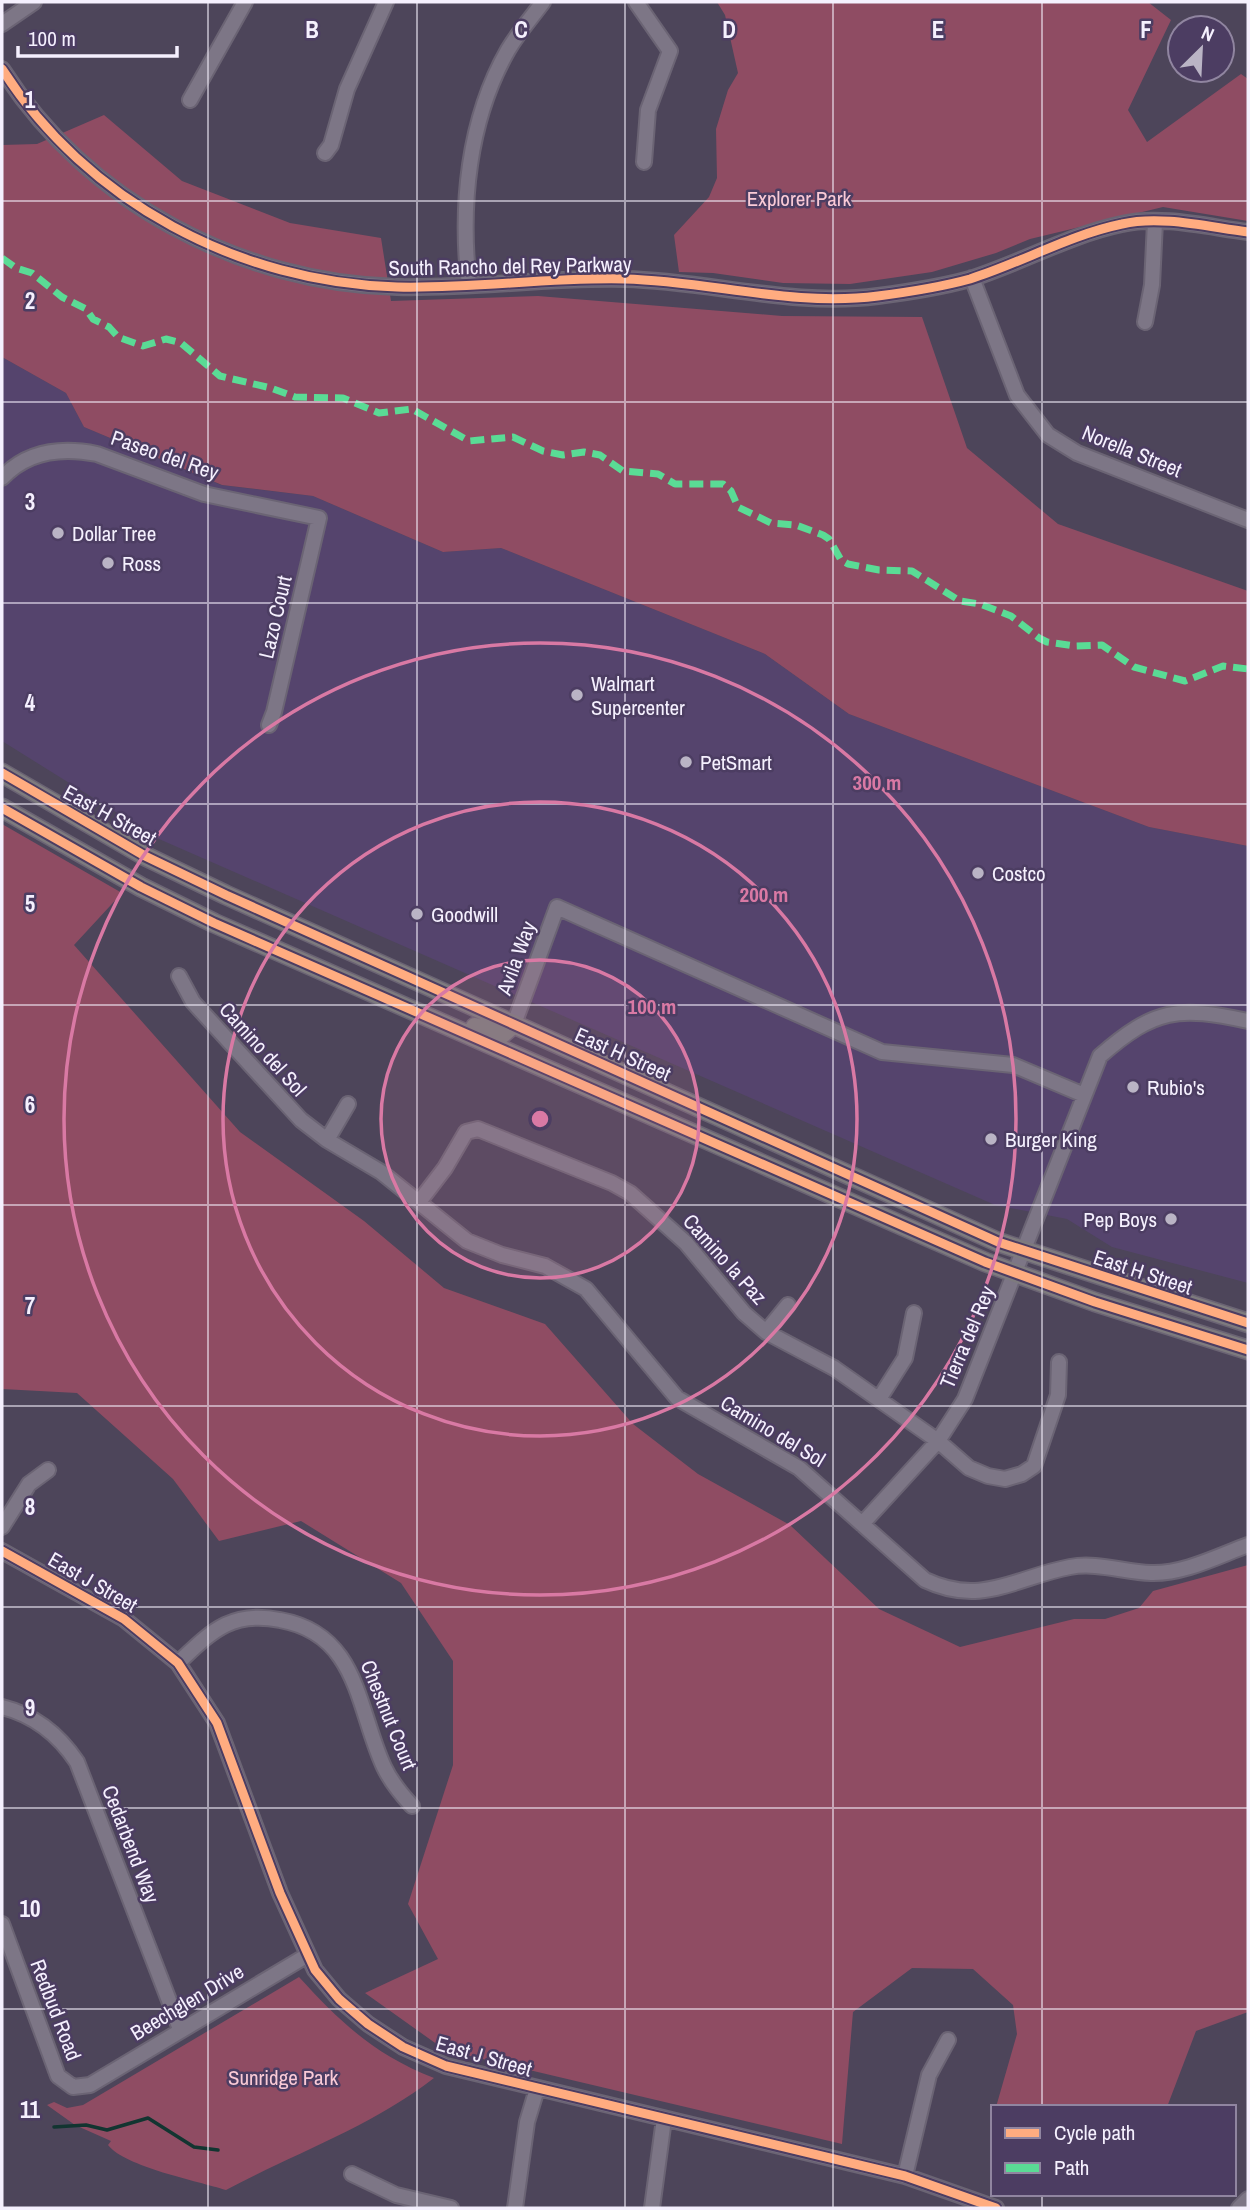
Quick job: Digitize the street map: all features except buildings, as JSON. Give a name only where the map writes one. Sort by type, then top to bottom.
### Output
[{"type":"main road","name":"East H Street","points":[[2,773],[145,856],[203,884],[1023,1252],[1248,1323]]},
{"type":"main road","name":"East H Street","points":[[2,808],[141,887],[447,1027],[1016,1274],[1248,1350]]},
{"type":"main road","points":[[447,1027],[457,1021],[492,1035],[501,1035],[514,1024]]},
{"type":"street","points":[[2,24],[34,2]]},
{"type":"street","points":[[190,100],[245,2]]},
{"type":"street","points":[[326,153],[331,145],[347,89],[386,2]]},
{"type":"street","points":[[469,285],[465,249],[471,148],[488,93],[510,47],[543,2]]},
{"type":"street","points":[[636,2],[670,51],[648,110],[644,162]]},
{"type":"street","name":"South Rancho del Rey Parkway","points":[[2,69],[53,134],[107,184],[164,223],[249,261],[337,283],[397,287],[625,279],[828,300],[890,294],[972,278],[1052,246],[1122,223],[1155,222],[1248,232]]},
{"type":"street","points":[[1145,322],[1152,285],[1155,222]]},
{"type":"street","name":"Norella Street","points":[[972,278],[1017,395],[1048,435],[1077,453],[1248,520]]},
{"type":"street","name":"Paseo del Rey","points":[[2,478],[30,457],[49,452],[79,450],[97,453],[204,494],[319,518]]},
{"type":"street","name":"Lazo Court","points":[[269,725],[319,518]]},
{"type":"street","name":"Avila Way","points":[[514,1024],[557,907],[882,1052],[1013,1065],[1084,1095]]},
{"type":"street","name":"Camino del Sol","points":[[178,976],[193,1002],[286,1106],[327,1140],[381,1172],[474,1244],[545,1266],[577,1282],[601,1303],[677,1398],[799,1468],[925,1580],[970,1592],[990,1591],[1072,1567],[1151,1573],[1174,1571],[1248,1545]]},
{"type":"street","name":"Tierra del Rey","points":[[862,1524],[937,1441],[965,1399],[1100,1056],[1129,1031],[1152,1018],[1172,1013],[1198,1012],[1248,1021]]},
{"type":"street","points":[[327,1140],[348,1104]]},
{"type":"street","name":"Camino la Paz","points":[[419,1202],[445,1168],[466,1132],[478,1129],[630,1193],[686,1243],[744,1313],[766,1332],[834,1368],[937,1441],[965,1465],[988,1476],[1005,1479],[1028,1471],[1034,1466],[1058,1395],[1059,1362]]},
{"type":"street","name":"Camino la Paz","points":[[766,1332],[788,1305]]},
{"type":"street","points":[[879,1399],[905,1358],[914,1313]]},
{"type":"street","points":[[2,1527],[29,1484],[48,1470]]},
{"type":"street","name":"East J Street","points":[[2,1550],[124,1619],[178,1663],[217,1723],[306,1956],[353,2012],[403,2047],[446,2066],[905,2176],[996,2208]]},
{"type":"street","name":"Chestnut Court","points":[[178,1663],[208,1633],[243,1620],[279,1619],[312,1631],[331,1645],[347,1665],[384,1768],[412,1806]]},
{"type":"street","name":"Cedarbend Way","points":[[2,1707],[41,1724],[61,1741],[77,1762],[180,2029]]},
{"type":"street","name":"Redbud Road","points":[[2,1924],[58,2076],[73,2087],[90,2085]]},
{"type":"street","name":"Beechglen Drive","points":[[90,2085],[306,1956]]},
{"type":"street","points":[[905,2176],[929,2075],[948,2040]]},
{"type":"street","points":[[515,2208],[527,2122],[537,2089]]},
{"type":"street","points":[[652,2208],[664,2119]]},
{"type":"street","points":[[352,2174],[397,2195],[451,2208]]},
{"type":"street","points":[[1239,2208],[1248,2199]]},
{"type":"shaded area","points":[[2,357],[66,393],[84,427],[221,485],[313,496],[443,552],[501,548],[765,654],[849,714],[1149,827],[1248,846],[1248,1283],[1112,1247],[1067,1219],[995,1205],[159,839],[2,741]]},
{"type":"green space","name":"Explorer Park","points":[[717,2],[1148,2],[1166,16],[1166,30],[1128,110],[1147,142],[1227,84],[1236,84],[1236,78],[1241,74],[1248,79],[1248,221],[1163,207],[1030,239],[996,253],[932,272],[850,284],[783,283],[713,273],[679,272],[674,235],[709,197],[717,178],[716,129],[728,90],[738,73],[725,15]]},
{"type":"green space","points":[[104,115],[182,181],[290,223],[381,238],[391,301],[538,296],[782,316],[922,317],[967,448],[1058,524],[1248,591],[1248,846],[1149,827],[849,714],[765,654],[501,548],[443,552],[313,496],[222,485],[84,427],[66,393],[2,357],[2,145],[37,144]]},
{"type":"green space","points":[[2,824],[122,893],[74,945],[240,1132],[364,1221],[444,1288],[545,1324],[633,1424],[698,1474],[790,1525],[879,1609],[960,1647],[1074,1619],[1105,1619],[1139,1608],[1153,1591],[1248,1565],[1248,2012],[1196,2031],[1168,2105],[997,2105],[1017,2034],[1013,2005],[973,1969],[912,1968],[853,2012],[842,2144],[445,2050],[365,1993],[438,1959],[408,1904],[453,1765],[453,1661],[401,1583],[301,1521],[219,1541],[173,1479],[77,1393],[2,1389]]},
{"type":"green space","name":"Sunridge Park","points":[[299,1977],[345,2023],[376,2048],[434,2078],[409,2096],[358,2125],[226,2190],[145,2167],[130,2160],[108,2145],[111,2141],[75,2125],[47,2105],[54,2102],[67,2108],[83,2105]]},
{"type":"waterway","points":[[54,2127],[86,2125],[107,2130],[148,2118],[194,2147],[218,2150]]},
{"type":"marked path","points":[[2,258],[16,268],[32,273],[62,297],[86,309],[93,319],[109,327],[118,337],[143,346],[166,339],[181,343],[220,376],[271,388],[295,397],[343,398],[379,413],[412,409],[469,441],[513,437],[543,451],[563,455],[584,452],[600,455],[623,471],[658,474],[675,484],[723,484],[731,491],[738,507],[771,523],[796,525],[823,535],[829,539],[841,560],[848,564],[879,570],[912,571],[960,601],[980,604],[1011,616],[1047,642],[1075,646],[1102,645],[1134,667],[1185,681],[1223,666],[1248,669]]},
{"type":"cycle path","points":[[2,69],[37,116],[78,159],[123,195],[173,226],[225,251],[281,270],[338,282],[426,287],[625,279],[783,296],[846,299],[913,291],[970,279],[1083,235],[1122,224],[1168,221],[1248,232]]},
{"type":"cycle path","points":[[2,773],[145,856],[226,895],[998,1242],[1248,1323]]},
{"type":"cycle path","points":[[2,808],[141,887],[214,923],[985,1262],[1095,1302],[1248,1350]]},
{"type":"cycle path","points":[[2,1551],[124,1619],[178,1663],[217,1723],[280,1893],[315,1970],[339,1999],[368,2024],[403,2047],[446,2066],[905,2176],[996,2208]]},
{"type":"place","name":"Dollar Tree","points":[[58,533]]},
{"type":"place","name":"Ross","points":[[108,563]]},
{"type":"place","name":"Walmart Supercenter","points":[[577,695]]},
{"type":"place","name":"PetSmart","points":[[686,762]]},
{"type":"place","name":"Costco","points":[[978,873]]},
{"type":"place","name":"Goodwill","points":[[417,914]]},
{"type":"place","name":"Rubio's","points":[[1133,1087]]},
{"type":"place","name":"Burger King","points":[[991,1139]]},
{"type":"place","name":"Pep Boys","points":[[1171,1219]]}]
